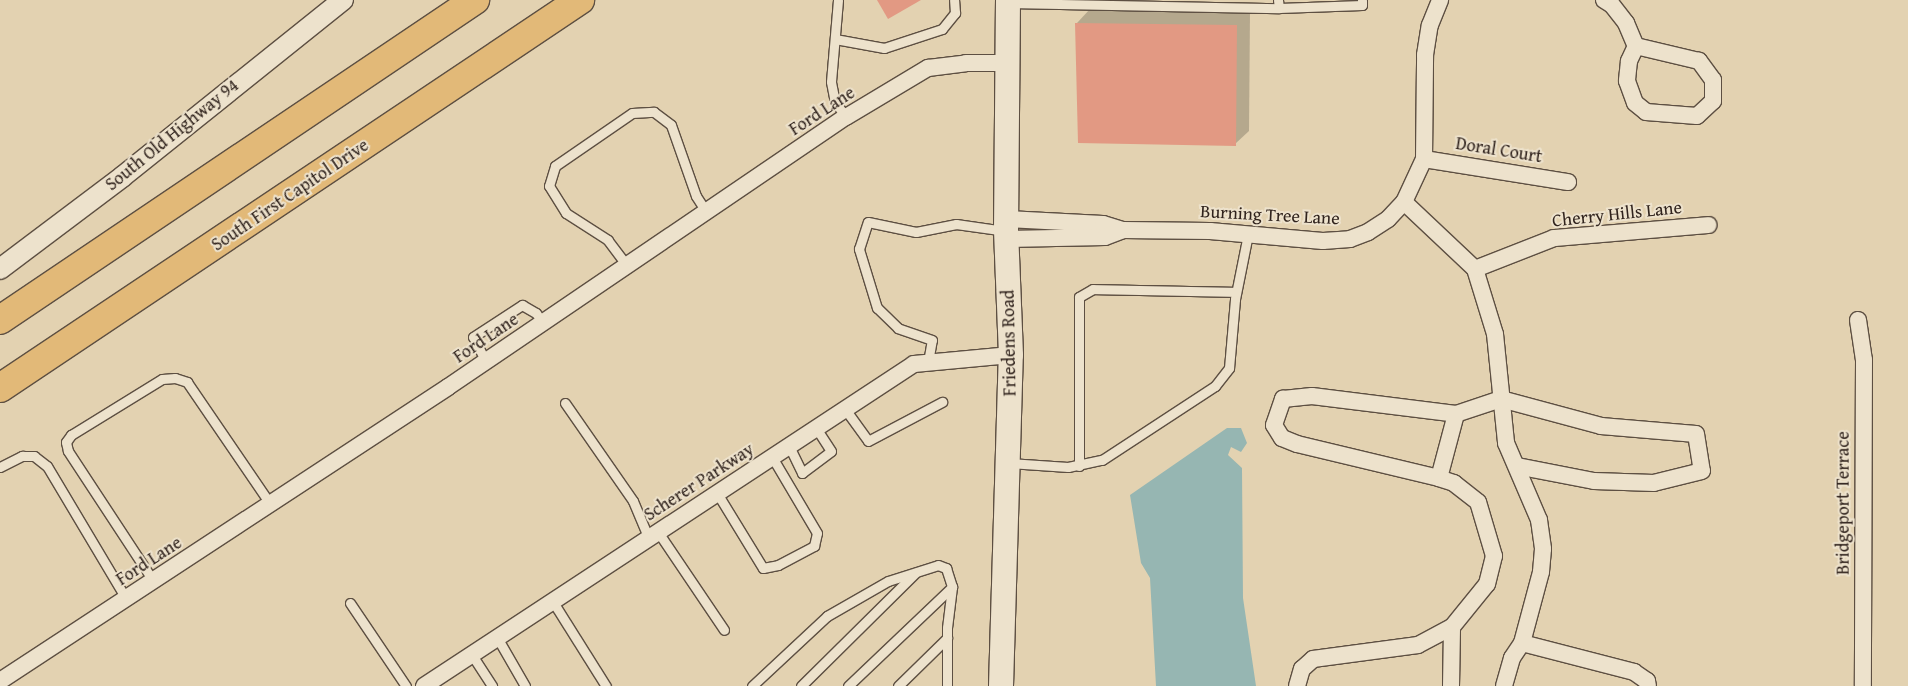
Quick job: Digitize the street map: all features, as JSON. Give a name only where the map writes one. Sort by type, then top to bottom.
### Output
[{"type":"highway","points":[[0,320],[475,0]]},
{"type":"highway","name":"South First Capitol Drive","points":[[0,388],[580,0]]},
{"type":"main road","name":"Friedens Road","points":[[1001,686],[1011,355],[1006,230],[1008,1]]},
{"type":"street","name":"South Old Highway 94","points":[[0,269],[122,177],[343,0]]},
{"type":"street","name":"Burning Tree Lane","points":[[1006,230],[1105,237],[1122,230],[1248,234],[1323,242],[1350,239],[1388,219],[1404,202],[1424,159],[1425,55],[1430,25],[1440,0]]},
{"type":"street","points":[[1604,0],[1612,5],[1626,23],[1636,46],[1629,62],[1627,81],[1635,103],[1646,112],[1697,116],[1713,101],[1713,80],[1699,62],[1636,46]]},
{"type":"street","name":"Ford Lane","points":[[0,681],[127,600],[486,362],[846,118],[928,68],[966,63],[1006,63]]},
{"type":"street","name":"Doral Court","points":[[1424,159],[1568,182]]},
{"type":"street","points":[[1404,202],[1476,269],[1495,334],[1506,443],[1539,520],[1543,548],[1537,592],[1522,643],[1512,658],[1504,686]]},
{"type":"street","name":"Cherry Hills Lane","points":[[1476,269],[1554,238],[1708,225]]},
{"type":"street","name":"Bridgeport Terrace","points":[[1858,320],[1864,360],[1862,686]]},
{"type":"street","name":"Scherer Parkway","points":[[424,686],[914,364],[1011,355]]},
{"type":"street","points":[[1297,686],[1302,669],[1313,659],[1418,645],[1452,627],[1487,584],[1494,556],[1478,502],[1454,483],[1297,444],[1282,438],[1274,425],[1283,399],[1312,396],[1456,414],[1501,399],[1601,426],[1696,434],[1702,471],[1654,483],[1594,481],[1517,466]]},
{"type":"street","points":[[1439,478],[1456,414]]},
{"type":"street","points":[[1451,686],[1452,627]]},
{"type":"street","points":[[1522,643],[1634,672],[1647,680],[1648,686]]},
{"type":"lane","points":[[838,0],[832,82],[835,102],[846,118]]},
{"type":"lane","points":[[835,39],[884,48],[942,29],[955,13],[954,0]]},
{"type":"lane","points":[[1008,1],[1362,5],[1362,0]]},
{"type":"lane","points":[[628,267],[608,240],[566,213],[549,186],[555,166],[632,113],[654,112],[671,125],[696,196],[707,213]]},
{"type":"lane","points":[[928,362],[932,340],[898,328],[877,308],[859,249],[868,222],[916,232],[956,224],[1006,230]]},
{"type":"lane","points":[[1008,463],[1079,466],[1102,460],[1215,386],[1229,368],[1236,292],[1248,234]]},
{"type":"lane","points":[[1079,466],[1079,297],[1093,289],[1236,292]]},
{"type":"lane","points":[[486,362],[473,337],[522,305],[536,312],[544,323]]},
{"type":"lane","points":[[154,582],[68,451],[66,442],[71,435],[162,379],[175,378],[188,382],[271,505]]},
{"type":"lane","points":[[845,409],[868,441],[942,402]]},
{"type":"lane","points":[[565,403],[633,501],[653,536],[724,630]]},
{"type":"lane","points":[[789,446],[802,473],[832,451],[816,428]]},
{"type":"lane","points":[[0,467],[22,456],[34,456],[47,466],[127,600]]},
{"type":"lane","points":[[717,494],[763,568],[778,565],[814,546],[817,533],[772,457]]},
{"type":"lane","points":[[752,686],[827,616],[888,581],[938,565],[946,568],[952,587],[947,638],[946,684]]},
{"type":"lane","points":[[801,686],[918,571]]},
{"type":"lane","points":[[848,686],[952,587]]},
{"type":"lane","points":[[553,602],[606,686]]},
{"type":"lane","points":[[350,603],[406,686]]},
{"type":"lane","points":[[898,686],[947,638]]},
{"type":"lane","points":[[498,639],[525,686]]},
{"type":"lane","points":[[472,655],[492,686]]},
{"type":"water","points":[[1227,428],[1241,428],[1247,443],[1241,452],[1231,447],[1228,455],[1242,468],[1243,598],[1256,686],[1156,686],[1150,578],[1141,563],[1130,495]]},
{"type":"building","points":[[877,0],[921,0],[888,19]]},
{"type":"building","points":[[1075,23],[1237,25],[1236,146],[1078,143]]}]
